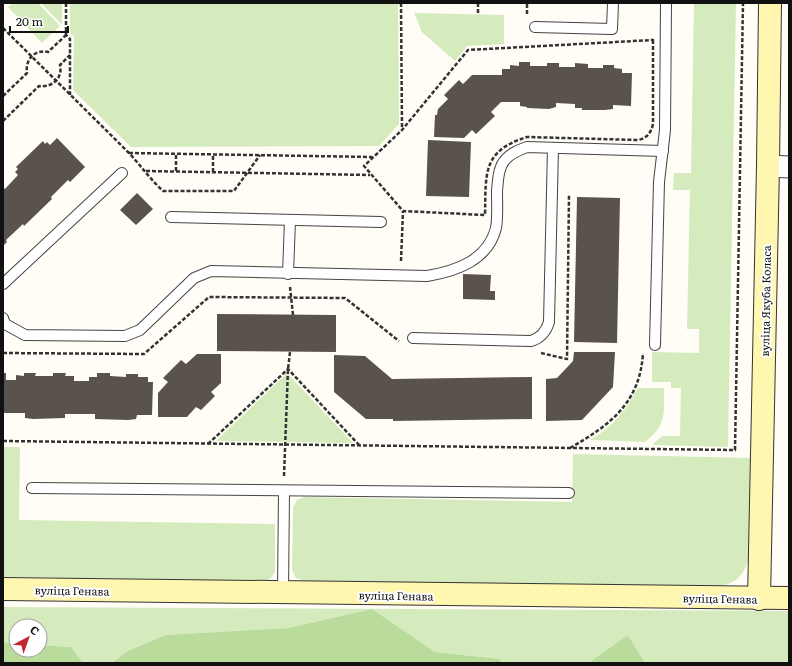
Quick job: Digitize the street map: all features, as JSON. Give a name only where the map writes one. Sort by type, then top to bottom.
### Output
[{"type":"street","name":"вуліца Якуба Коласа","points":[[759,599],[779,166],[770,3]]},
{"type":"street","name":"вуліца Генава","points":[[3,589],[759,599],[789,598]]},
{"type":"lane","points":[[535,27],[612,29],[613,3]]},
{"type":"lane","points":[[655,344],[659,182],[665,130],[666,3]]},
{"type":"lane","points":[[3,318],[5,324],[25,335],[125,336],[140,330],[194,278],[211,271],[288,274],[428,276],[449,272],[467,264],[481,255],[491,243],[496,227],[500,170],[505,160],[515,152],[527,147],[663,151]]},
{"type":"lane","points":[[414,338],[531,340],[538,339],[543,335],[549,322],[553,148]]},
{"type":"lane","points":[[3,284],[122,173]]},
{"type":"lane","points":[[171,217],[381,222]]},
{"type":"lane","points":[[288,274],[290,220]]},
{"type":"lane","points":[[32,488],[569,493]]},
{"type":"lane","points":[[283,593],[284,491]]},
{"type":"path","points":[[66,3],[66,35],[70,39],[70,95]]},
{"type":"path","points":[[401,3],[402,130]]},
{"type":"path","points":[[478,3],[478,14]]},
{"type":"path","points":[[3,441],[735,450],[742,3]]},
{"type":"path","points":[[3,28],[129,153],[146,171],[148,177],[162,191],[234,191],[260,155]]},
{"type":"path","points":[[3,96],[27,73],[27,62],[31,56],[37,53],[48,52],[66,35]]},
{"type":"path","points":[[400,275],[403,211],[370,175],[364,166],[402,130],[468,50],[653,40],[653,124],[649,135],[638,140],[527,137],[510,142],[496,152],[489,166],[486,180],[485,214],[403,211]]},
{"type":"path","points":[[3,121],[39,86],[50,85],[56,82],[60,76],[60,65],[70,55]]},
{"type":"path","points":[[129,153],[372,157]]},
{"type":"path","points":[[176,154],[176,171]]},
{"type":"path","points":[[213,154],[213,172]]},
{"type":"path","points":[[146,171],[370,175]]},
{"type":"path","points":[[537,352],[567,358],[569,195]]},
{"type":"path","points":[[288,274],[293,315]]},
{"type":"path","points":[[3,353],[144,354],[208,296],[346,298],[403,344]]},
{"type":"path","points":[[568,449],[601,430],[622,410],[636,385],[643,347]]},
{"type":"path","points":[[284,491],[288,369],[290,352]]},
{"type":"path","points":[[288,369],[361,446]]},
{"type":"path","points":[[208,444],[288,369]]},
{"type":"green space","points":[[13,3],[38,3],[60,26],[42,43],[8,7]]},
{"type":"green space","points":[[41,3],[62,3],[62,25]]},
{"type":"green space","points":[[70,3],[398,3],[399,124],[379,146],[131,147],[73,90],[74,37],[70,32]]},
{"type":"green space","points":[[694,3],[736,3],[728,447],[652,445],[662,436],[680,436],[681,388],[671,388],[671,382],[652,382],[652,352],[699,353],[699,329],[687,329],[690,190],[673,190],[674,173],[691,173]]},
{"type":"green space","points":[[414,13],[504,15],[504,44],[467,46],[455,61],[422,32]]},
{"type":"green space","points":[[287,373],[353,443],[216,441]]},
{"type":"green space","points":[[638,388],[664,388],[663,418],[661,424],[652,436],[645,442],[590,440],[606,429],[618,417]]},
{"type":"green space","points":[[3,447],[20,447],[19,520],[275,524],[275,571],[271,578],[264,581],[3,577]]},
{"type":"green space","points":[[573,454],[753,458],[754,521],[752,539],[750,555],[745,568],[739,577],[736,580],[722,586],[711,588],[303,581],[296,578],[292,570],[293,508],[297,500],[304,497],[572,502]]},
{"type":"green space","points":[[3,607],[789,611],[789,663],[645,663],[628,635],[588,663],[502,663],[500,659],[435,652],[372,609],[288,628],[165,635],[128,651],[111,663],[83,663],[71,647],[48,646],[48,618],[8,618],[8,643],[3,642]]},
{"type":"green space","points":[[372,609],[435,652],[500,659],[502,663],[111,663],[128,651],[165,635],[288,628]]},
{"type":"green space","points":[[628,635],[645,663],[588,663]]},
{"type":"green space","points":[[3,642],[8,643],[8,658],[48,658],[48,646],[71,647],[83,663],[3,663]]},
{"type":"building","points":[[519,62],[530,62],[530,66],[547,66],[547,63],[559,63],[559,67],[575,67],[575,63],[588,64],[588,68],[603,68],[603,65],[614,65],[614,68],[622,69],[622,73],[632,73],[631,106],[613,105],[613,109],[582,110],[582,108],[575,108],[575,104],[556,103],[556,107],[549,109],[527,108],[520,106],[520,102],[501,102],[491,112],[495,116],[476,134],[472,130],[464,138],[434,137],[435,115],[437,115],[438,109],[448,99],[444,95],[459,80],[463,84],[472,75],[502,75],[502,69],[510,69],[510,65],[519,66]]},
{"type":"building","points":[[57,138],[85,167],[70,182],[68,180],[51,197],[52,199],[24,226],[23,224],[6,240],[7,242],[3,246],[3,187],[5,189],[18,175],[15,172],[18,169],[16,167],[43,141],[45,144],[47,142],[50,145]]},
{"type":"building","points":[[428,140],[471,142],[469,197],[426,196]]},
{"type":"building","points":[[137,193],[153,209],[136,225],[120,210]]},
{"type":"building","points":[[577,197],[620,198],[617,343],[574,342]]},
{"type":"building","points":[[463,274],[491,275],[490,291],[495,291],[495,300],[463,299]]},
{"type":"building","points":[[217,314],[336,315],[336,352],[217,351]]},
{"type":"building","points":[[574,352],[615,352],[613,387],[582,420],[546,421],[546,379],[557,378],[573,361]]},
{"type":"building","points":[[197,354],[221,354],[221,383],[211,392],[215,396],[201,410],[196,407],[187,417],[158,417],[158,393],[168,382],[163,378],[181,360],[186,364]]},
{"type":"building","points":[[334,355],[365,356],[392,379],[532,377],[532,419],[393,421],[393,419],[366,419],[334,392]]},
{"type":"building","points":[[3,373],[6,373],[6,380],[16,380],[16,375],[24,376],[24,373],[36,373],[35,376],[53,376],[53,373],[66,373],[65,376],[74,376],[74,381],[89,381],[89,377],[97,377],[97,373],[110,373],[110,376],[126,377],[126,374],[138,374],[138,377],[148,377],[148,382],[153,382],[152,415],[137,415],[136,419],[128,420],[95,419],[95,414],[65,414],[65,418],[33,419],[25,418],[25,413],[3,413]]}]
